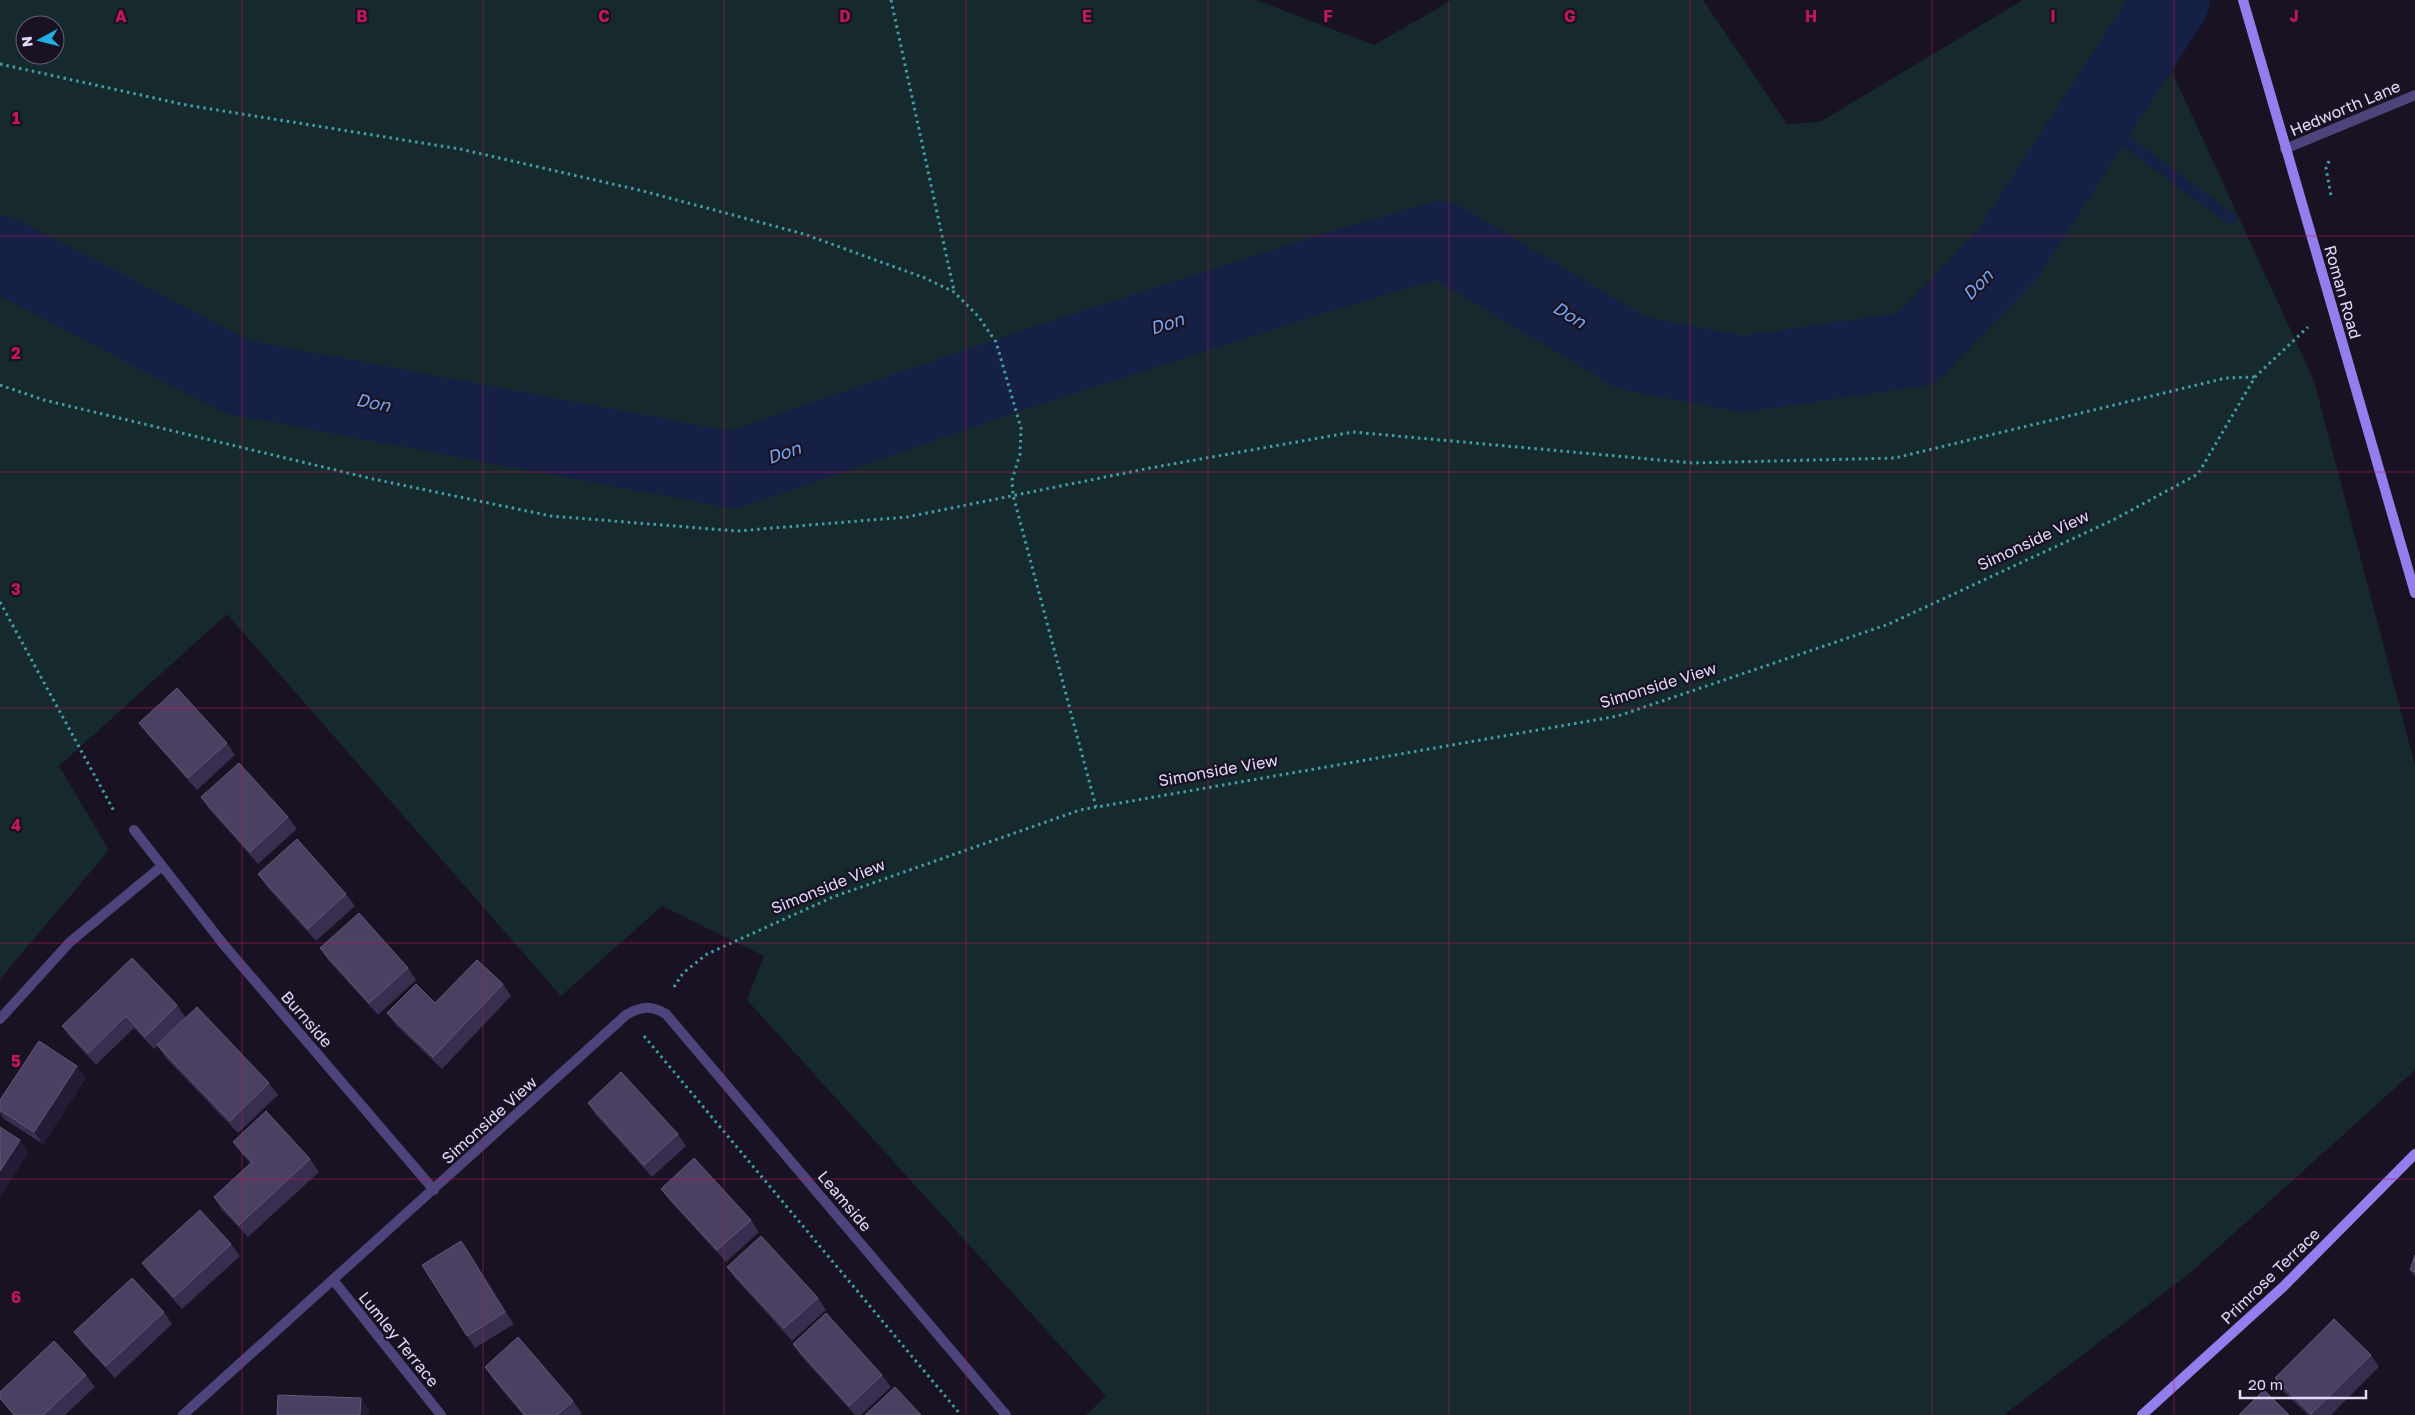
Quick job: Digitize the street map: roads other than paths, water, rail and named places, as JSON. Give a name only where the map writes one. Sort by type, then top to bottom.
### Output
[{"type":"main road","name":"Roman Road","points":[[2243,0],[2415,593]]},
{"type":"main road","name":"Primrose Terrace","points":[[2142,1415],[2283,1287],[2415,1154]]},
{"type":"street","name":"Hedworth Lane","points":[[2286,149],[2415,95]]},
{"type":"street","name":"Burnside","points":[[134,830],[224,945],[434,1190]]},
{"type":"street","points":[[0,1019],[70,942],[162,866]]},
{"type":"street","name":"Simonside View","points":[[183,1415],[334,1281],[626,1015],[639,1007],[658,1010]]},
{"type":"street","name":"Leamside","points":[[658,1010],[666,1014],[1006,1415]]},
{"type":"street","name":"Lumley Terrace","points":[[334,1281],[441,1415]]},
{"type":"waterway","name":"Don","points":[[0,253],[237,377],[733,470],[1029,368],[1328,272],[1441,239],[1632,353],[1743,374],[1916,349],[2007,255],[2172,0]]},
{"type":"waterway","points":[[2094,118],[2231,219]]}]
